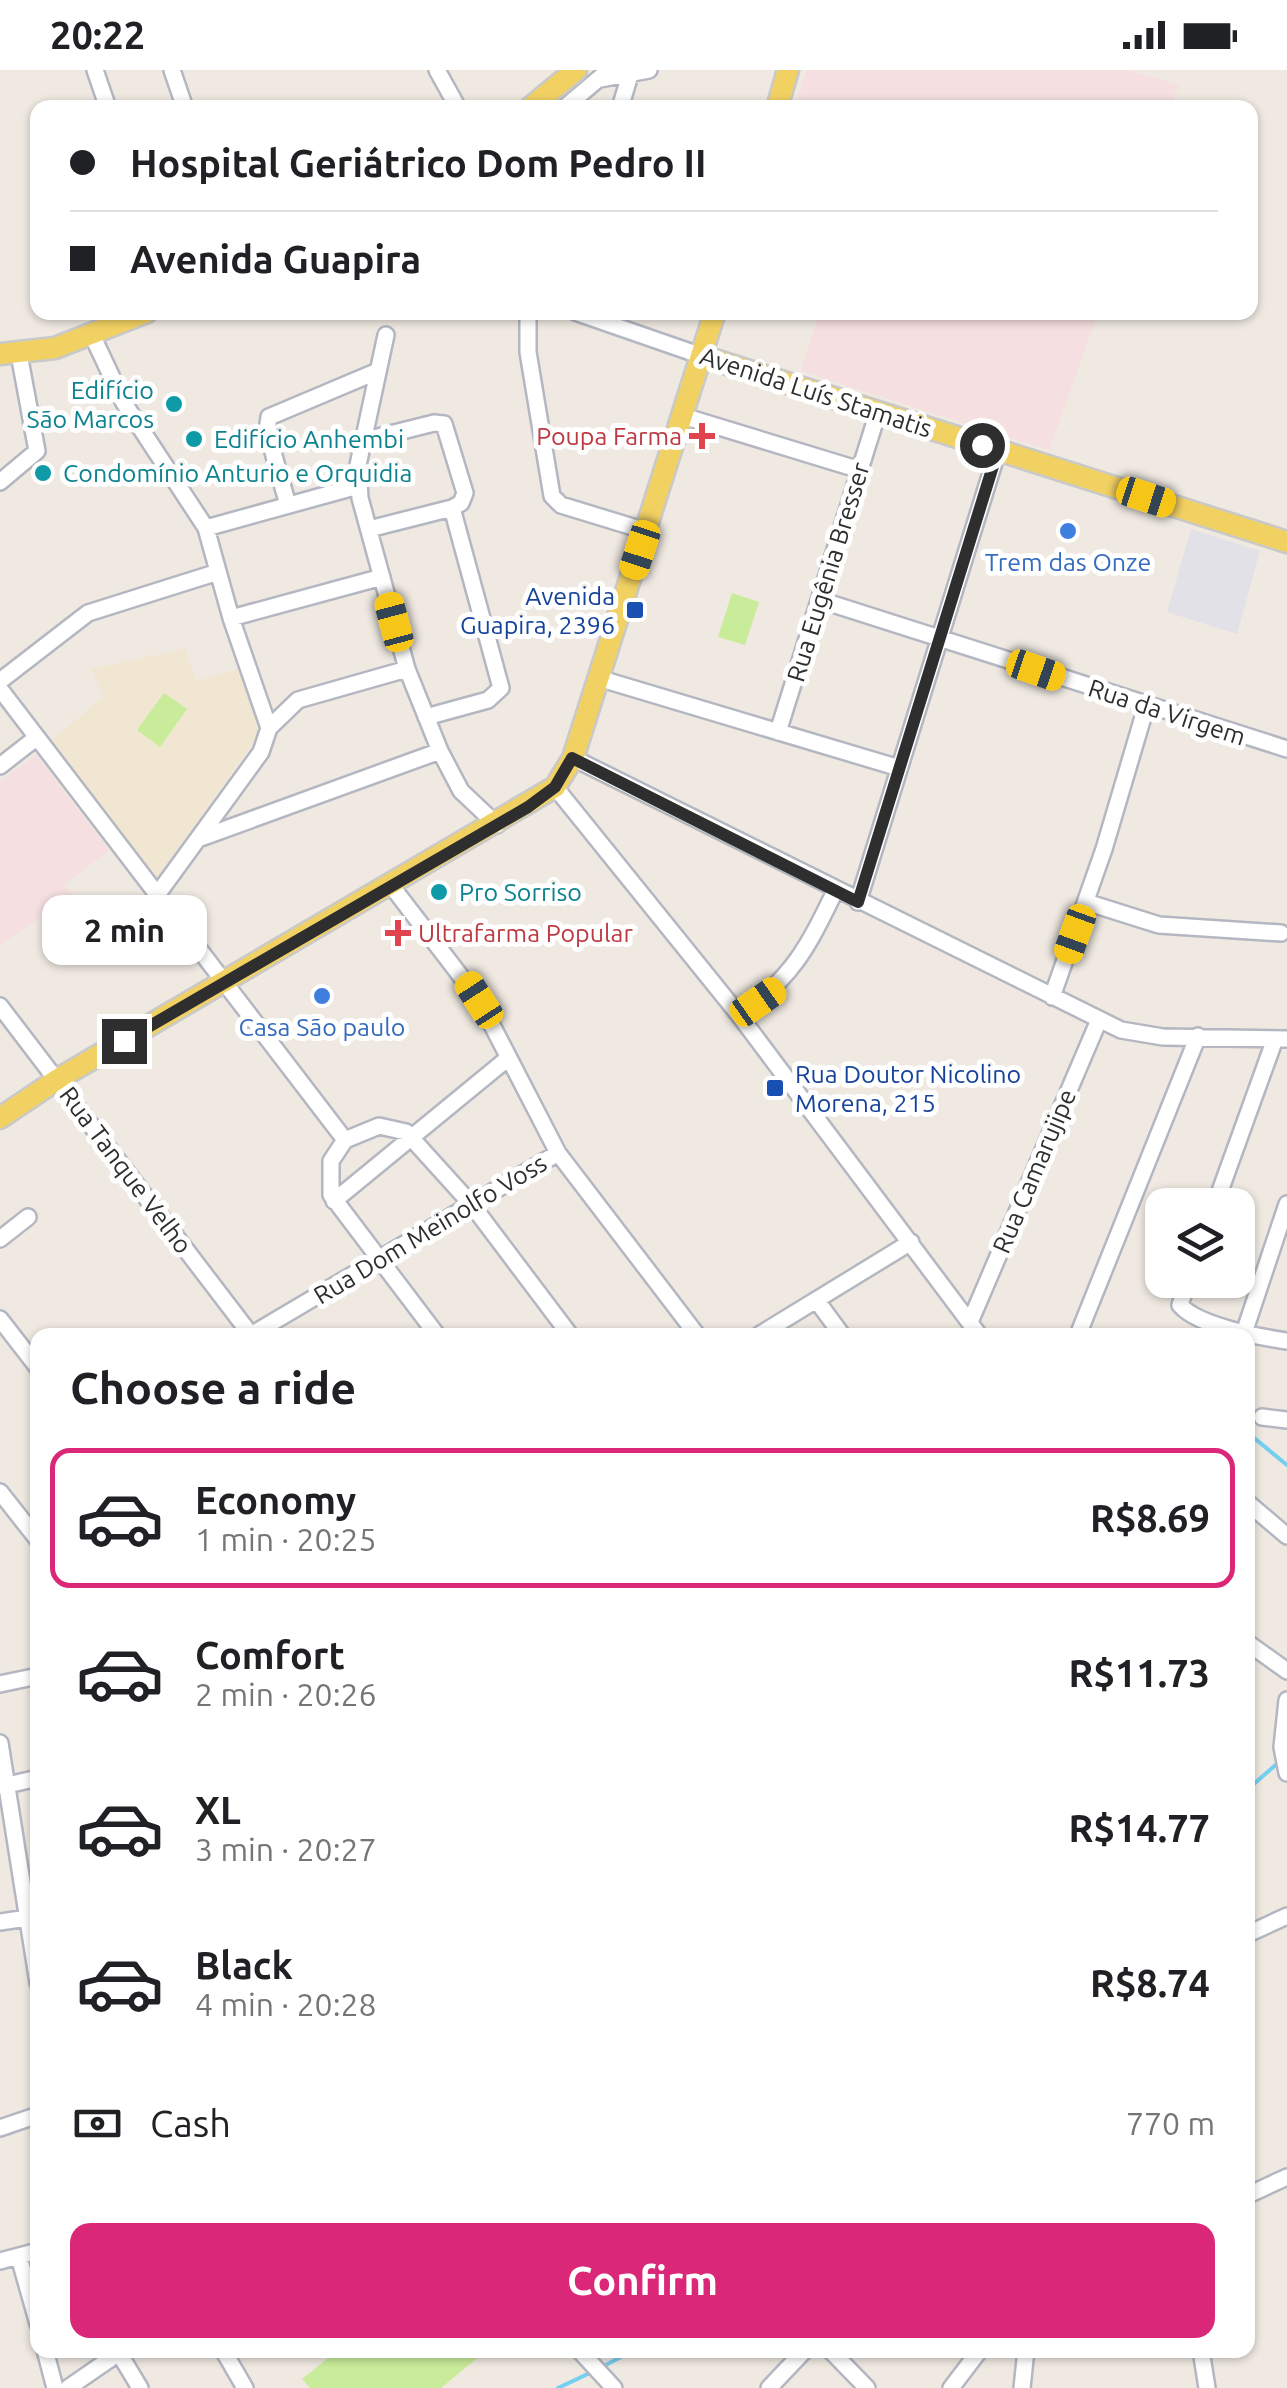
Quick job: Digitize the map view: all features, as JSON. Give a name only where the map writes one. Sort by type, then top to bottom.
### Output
[{"type":"main road","points":[[779,100],[788,70]]},
{"type":"main road","points":[[539,100],[566,75]]},
{"type":"main road","points":[[10,354],[92,336],[129,320]]},
{"type":"main road","points":[[0,1118],[58,1079],[497,825],[555,787],[572,758],[713,320]]},
{"type":"main road","name":"Avenida Luís Stamatis","points":[[702,356],[1287,542]]},
{"type":"street","points":[[95,70],[105,100]]},
{"type":"street","points":[[172,70],[183,100]]},
{"type":"street","points":[[437,70],[454,100]]},
{"type":"street","points":[[573,100],[602,75],[649,70]]},
{"type":"street","points":[[622,100],[630,75]]},
{"type":"street","points":[[528,320],[528,352],[552,496],[562,506],[646,531]]},
{"type":"street","name":"Avenida Luís Stamatis","points":[[598,320],[702,356]]},
{"type":"street","points":[[386,335],[362,441],[358,486],[407,669],[426,718],[461,792],[497,825]]},
{"type":"street","points":[[92,336],[124,403],[206,528],[231,618],[269,728]]},
{"type":"street","points":[[0,482],[37,451],[10,354]]},
{"type":"street","points":[[288,505],[267,431],[269,418],[378,371]]},
{"type":"street","name":"Rua Eugênia Bresser","points":[[778,732],[878,412]]},
{"type":"street","points":[[683,416],[860,470]]},
{"type":"street","points":[[362,441],[434,422],[444,424],[465,493],[461,503],[452,508],[368,530]]},
{"type":"street","points":[[858,902],[896,768],[998,450]]},
{"type":"street","points":[[206,528],[358,486]]},
{"type":"street","points":[[426,718],[488,700],[501,688],[452,508]]},
{"type":"street","points":[[0,681],[88,613],[218,572]]},
{"type":"street","points":[[231,618],[382,577]]},
{"type":"street","name":"Rua da Virgem","points":[[820,600],[940,636],[1146,707],[1287,748]]},
{"type":"street","points":[[157,895],[262,752],[269,728],[298,700],[407,669]]},
{"type":"street","points":[[598,678],[896,768]]},
{"type":"street","points":[[0,689],[345,1140]]},
{"type":"street","points":[[1052,997],[1086,902],[1146,707]]},
{"type":"street","points":[[0,766],[36,738]]},
{"type":"street","points":[[198,839],[440,752]]},
{"type":"street","points":[[572,758],[1098,1020],[1137,1035],[1281,1039],[1222,1188]]},
{"type":"street","points":[[555,787],[739,1015],[974,1328]]},
{"type":"street","points":[[390,884],[461,973],[558,1153],[692,1328]]},
{"type":"street","points":[[739,1015],[788,977],[834,891]]},
{"type":"street","points":[[1086,902],[1158,924],[1281,933]]},
{"type":"street","name":"Rua Tanque Velho","points":[[0,1006],[246,1328]]},
{"type":"street","name":"Rua Camarujipe","points":[[974,1328],[1098,1020]]},
{"type":"street","points":[[1081,1328],[1198,1036]]},
{"type":"street","points":[[334,1201],[507,1058]]},
{"type":"street","points":[[432,1328],[334,1201],[329,1170],[345,1140],[379,1126],[397,1128],[414,1138],[472,1205],[565,1328]]},
{"type":"street","name":"Rua Dom Meinolfo Voss","points":[[263,1328],[558,1153]]},
{"type":"street","points":[[1246,1328],[1287,1204]]},
{"type":"street","points":[[0,1239],[28,1217]]},
{"type":"street","points":[[770,1328],[912,1242]]},
{"type":"street","points":[[1181,1298],[1188,1312],[1231,1328]]},
{"type":"street","points":[[817,1301],[837,1328]]},
{"type":"street","points":[[0,1319],[30,1358]]},
{"type":"street","points":[[1255,1335],[1287,1340]]},
{"type":"street","points":[[1262,1417],[1287,1420]]},
{"type":"street","points":[[0,1492],[30,1530]]},
{"type":"street","points":[[1255,1509],[1287,1536]]},
{"type":"street","points":[[1255,1650],[1287,1671]]},
{"type":"street","points":[[0,1684],[30,1678]]},
{"type":"street","points":[[1286,1769],[1287,1700]]},
{"type":"street","points":[[0,1743],[30,1936]]},
{"type":"street","points":[[4,1786],[30,1780]]},
{"type":"street","points":[[1255,1931],[1287,1916]]},
{"type":"street","points":[[0,1922],[27,1918]]},
{"type":"street","points":[[0,2128],[30,2118]]},
{"type":"street","points":[[1255,2192],[1287,2177]]},
{"type":"street","points":[[0,2261],[30,2253]]},
{"type":"street","points":[[19,2256],[30,2295]]},
{"type":"street","points":[[46,2358],[55,2388]]},
{"type":"street","points":[[68,2388],[112,2358]]},
{"type":"street","points":[[124,2358],[140,2388]]},
{"type":"street","points":[[228,2358],[245,2388]]},
{"type":"street","points":[[587,2358],[611,2385]]},
{"type":"street","points":[[769,2388],[797,2358]]},
{"type":"street","points":[[838,2358],[866,2388]]},
{"type":"street","points":[[950,2388],[974,2358]]},
{"type":"street","points":[[1022,2388],[1025,2358]]},
{"type":"street","points":[[1202,2358],[1207,2388]]},
{"type":"shaded area","points":[[807,70],[1128,70],[1179,85],[1174,100],[796,100]]},
{"type":"shaded area","points":[[817,320],[1095,320],[1049,450],[801,371]]},
{"type":"shaded area","points":[[1191,529],[1260,551],[1237,634],[1167,612]]},
{"type":"shaded area","points":[[185,649],[196,681],[241,668],[261,731],[156,879],[50,742],[104,696],[91,669]]},
{"type":"shaded area","points":[[36,755],[109,850],[64,885],[72,896],[0,945],[0,782]]},
{"type":"green space","points":[[732,593],[759,602],[745,645],[718,637]]},
{"type":"green space","points":[[164,693],[187,709],[160,747],[137,730]]},
{"type":"green space","points":[[328,2358],[477,2358],[441,2388],[310,2388],[302,2379]]},
{"type":"waterway","points":[[1255,1439],[1287,1465]]},
{"type":"waterway","points":[[1255,1783],[1278,1763]]},
{"type":"waterway","points":[[602,2367],[619,2358]]},
{"type":"waterway","points":[[558,2388],[594,2371]]},
{"type":"place","name":"Edifício São Marcos","points":[[174,404]]},
{"type":"place","name":"Poupa Farma","points":[[702,436]]},
{"type":"place","name":"Edifício Anhembi","points":[[194,439]]},
{"type":"place","name":"Condomínio Anturio e Orquidia","points":[[43,473]]},
{"type":"place","name":"Trem das Onze","points":[[1068,531]]},
{"type":"place","name":"Avenida Guapira, 2396","points":[[635,610]]},
{"type":"place","name":"Pro Sorriso","points":[[439,892]]},
{"type":"place","name":"Ultrafarma Popular","points":[[398,933]]},
{"type":"place","name":"Casa São paulo","points":[[322,996]]},
{"type":"place","name":"Rua Doutor Nicolino Morena, 215","points":[[775,1088]]},
{"type":"route","points":[[124,1041],[528,807],[555,787],[572,758],[858,902],[896,768],[998,450],[982,445]]}]
